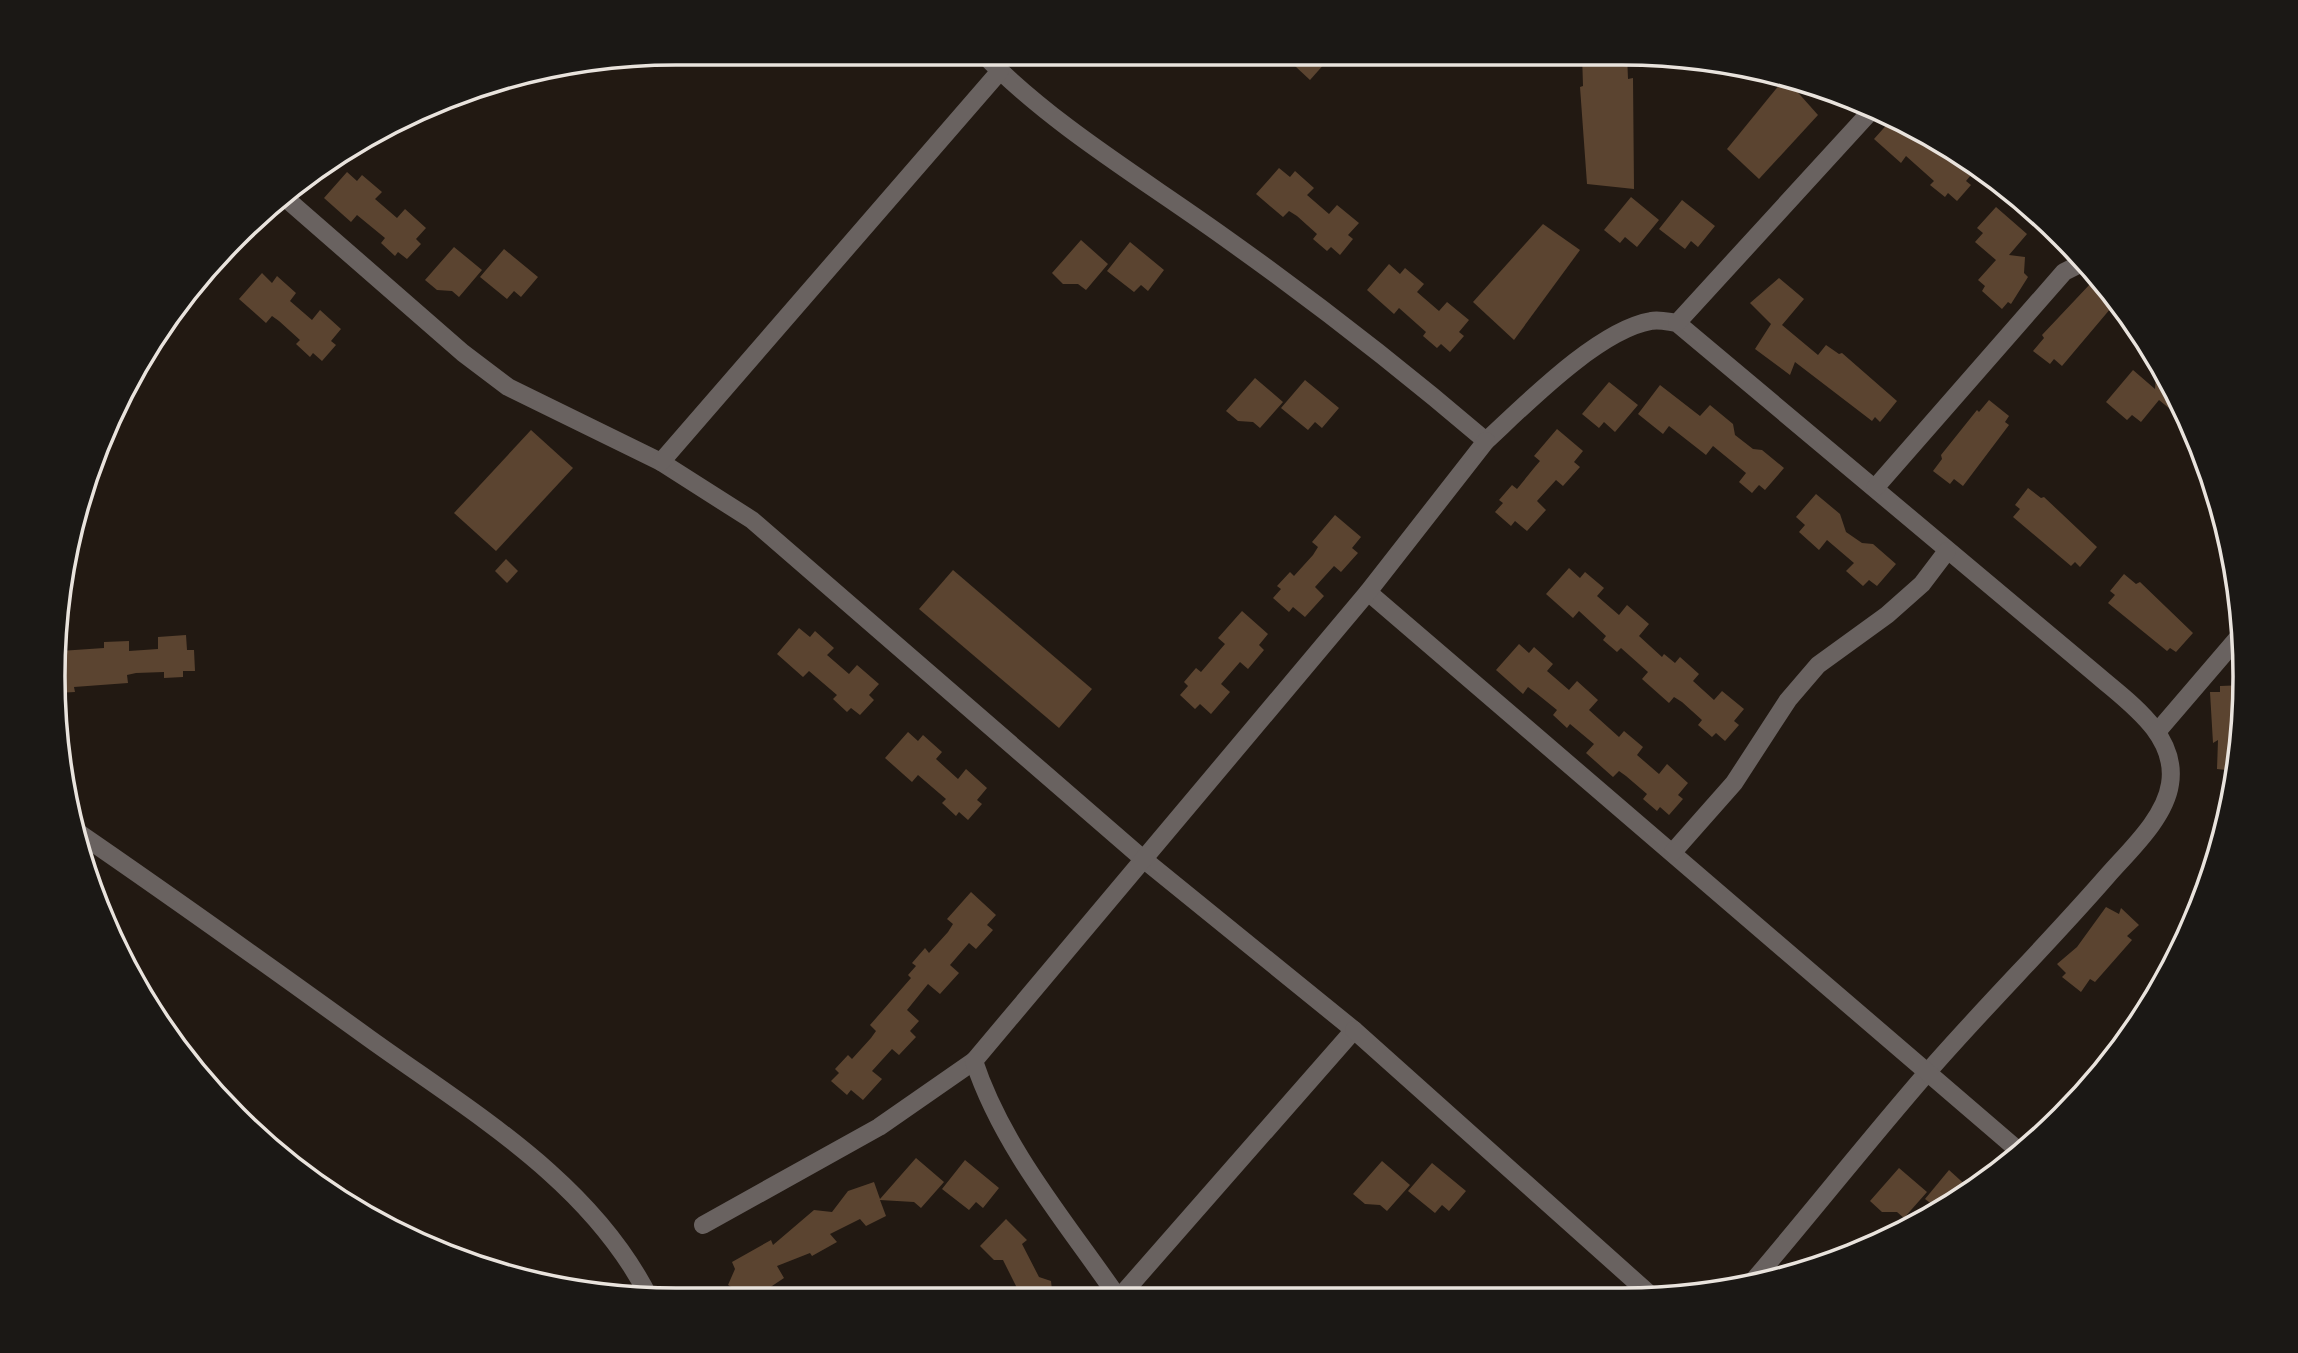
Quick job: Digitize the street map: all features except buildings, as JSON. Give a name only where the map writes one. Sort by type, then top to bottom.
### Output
[{"type":"street","points":[[994,65],[1061,122],[1232,242],[1486,441]]},
{"type":"street","points":[[661,462],[1000,71]]},
{"type":"street","points":[[1677,323],[1867,116]]},
{"type":"street","points":[[290,202],[463,353],[508,387],[661,462],[752,520],[1142,858],[1354,1030],[1642,1287]]},
{"type":"street","points":[[1875,488],[2064,272],[2075,267]]},
{"type":"street","points":[[703,1224],[878,1127],[974,1061],[1368,592],[1486,441],[1578,360],[1627,328],[1653,320],[1677,323],[2097,675],[2143,715],[2157,732],[2168,756],[2171,783],[2155,818],[2086,900],[1926,1073],[1761,1271]]},
{"type":"street","points":[[1673,852],[1734,783],[1788,700],[1818,664],[1887,615],[1922,584],[1947,551]]},
{"type":"street","points":[[1368,592],[2014,1146]]},
{"type":"street","points":[[2157,732],[2232,644]]},
{"type":"street","points":[[87,839],[288,980],[553,1174],[578,1197],[611,1237],[643,1287]]},
{"type":"street","points":[[1128,1288],[1354,1030]]},
{"type":"street","points":[[974,1061],[990,1103],[1017,1150],[1111,1288]]}]
